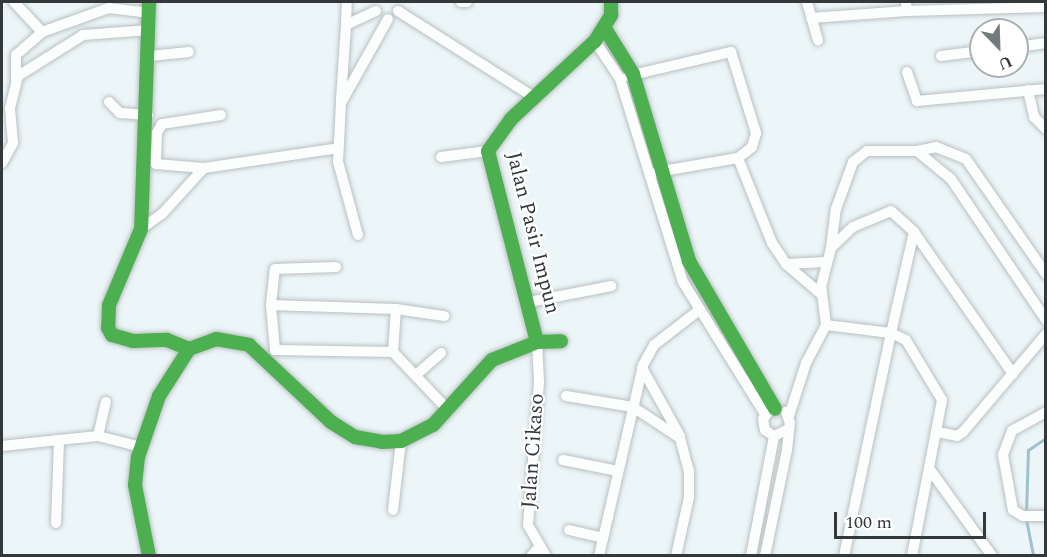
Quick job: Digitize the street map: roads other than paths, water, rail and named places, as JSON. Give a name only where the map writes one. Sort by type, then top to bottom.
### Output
[{"type":"street","points":[[14,2],[42,32]]},
{"type":"street","points":[[347,2],[339,148],[340,179],[358,235]]},
{"type":"street","points":[[461,2],[467,2]]},
{"type":"street","name":"Jalan Pasir Impun","points":[[537,342],[529,302],[488,151],[511,119],[596,41],[604,27],[611,2]]},
{"type":"street","points":[[807,2],[818,40]]},
{"type":"street","points":[[341,103],[388,19],[400,5],[535,98]]},
{"type":"street","points":[[346,25],[376,6],[388,19]]},
{"type":"street","points":[[811,18],[907,6],[1046,7]]},
{"type":"street","points":[[2,163],[13,142],[10,108],[16,79],[16,55],[42,32],[109,8],[149,7],[148,115],[141,230],[110,305],[108,328],[112,335],[133,341],[167,340],[189,349]]},
{"type":"street","points":[[604,27],[626,76],[689,261],[770,411]]},
{"type":"street","points":[[16,79],[83,35],[149,30]]},
{"type":"street","points":[[596,41],[626,76]]},
{"type":"street","points":[[1029,46],[1046,44]]},
{"type":"street","points":[[150,56],[189,52]]},
{"type":"street","points":[[626,76],[731,52],[756,133],[752,147],[738,158],[658,171]]},
{"type":"street","points":[[941,56],[969,52]]},
{"type":"street","points":[[907,72],[917,100],[1046,89]]},
{"type":"street","points":[[1028,90],[1034,117],[1046,129]]},
{"type":"street","points":[[109,102],[120,113],[148,115]]},
{"type":"street","points":[[221,115],[166,122],[157,133],[156,165],[204,168],[339,148]]},
{"type":"street","points":[[917,152],[936,147],[966,159],[1046,274]]},
{"type":"street","points":[[765,555],[789,416],[806,363],[826,325],[821,294],[826,262],[831,248],[836,209],[853,162],[867,151],[902,148],[917,152],[951,179],[1046,320]]},
{"type":"street","points":[[441,157],[488,151]]},
{"type":"street","points":[[738,158],[772,243],[786,264],[821,294]]},
{"type":"street","points":[[141,230],[162,214],[204,168]]},
{"type":"street","points":[[658,171],[673,253],[698,311],[770,411],[789,416]]},
{"type":"street","points":[[831,248],[840,236],[880,213],[891,211],[903,217],[1013,374]]},
{"type":"street","points":[[844,555],[914,232]]},
{"type":"street","points":[[786,264],[826,262]]},
{"type":"street","points":[[336,267],[275,269],[271,305],[275,350],[393,352],[417,374],[449,411]]},
{"type":"street","points":[[529,302],[611,286]]},
{"type":"street","points":[[271,305],[396,309],[444,316]]},
{"type":"street","points":[[393,352],[396,309]]},
{"type":"street","points":[[599,555],[642,368],[654,345],[698,311]]},
{"type":"street","points":[[826,325],[891,333],[906,340],[940,393],[938,432],[913,555]]},
{"type":"street","points":[[938,432],[957,436],[963,432],[1046,334]]},
{"type":"street","points":[[148,555],[135,485],[141,447],[159,396],[189,349],[216,339],[249,345],[346,432],[368,440],[401,441],[433,425],[449,411],[492,360],[537,342],[561,340]]},
{"type":"street","name":"Jalan Cikaso","points":[[537,342],[538,393],[528,525],[543,551]]},
{"type":"street","points":[[417,374],[441,353]]},
{"type":"street","points":[[642,368],[680,438],[689,471],[689,498],[676,555]]},
{"type":"street","points":[[566,396],[633,407],[680,438]]},
{"type":"street","points":[[98,436],[106,402]]},
{"type":"street","points":[[770,411],[763,425],[774,436]]},
{"type":"street","points":[[1046,412],[1012,431],[1003,455],[1013,510],[1023,516],[1046,516]]},
{"type":"street","points":[[774,436],[787,430]]},
{"type":"street","points":[[2,446],[98,436],[141,447]]},
{"type":"street","points":[[751,555],[774,436]]},
{"type":"street","points":[[56,523],[58,440]]},
{"type":"street","points":[[393,510],[401,441]]},
{"type":"street","points":[[563,460],[618,471]]},
{"type":"street","points":[[931,471],[992,555]]},
{"type":"street","points":[[569,530],[603,538]]},
{"type":"street","points":[[531,555],[543,551]]},
{"type":"waterway","points":[[1026,513],[1028,450],[1046,438]]},
{"type":"waterway","points":[[1026,519],[1033,556]]}]
